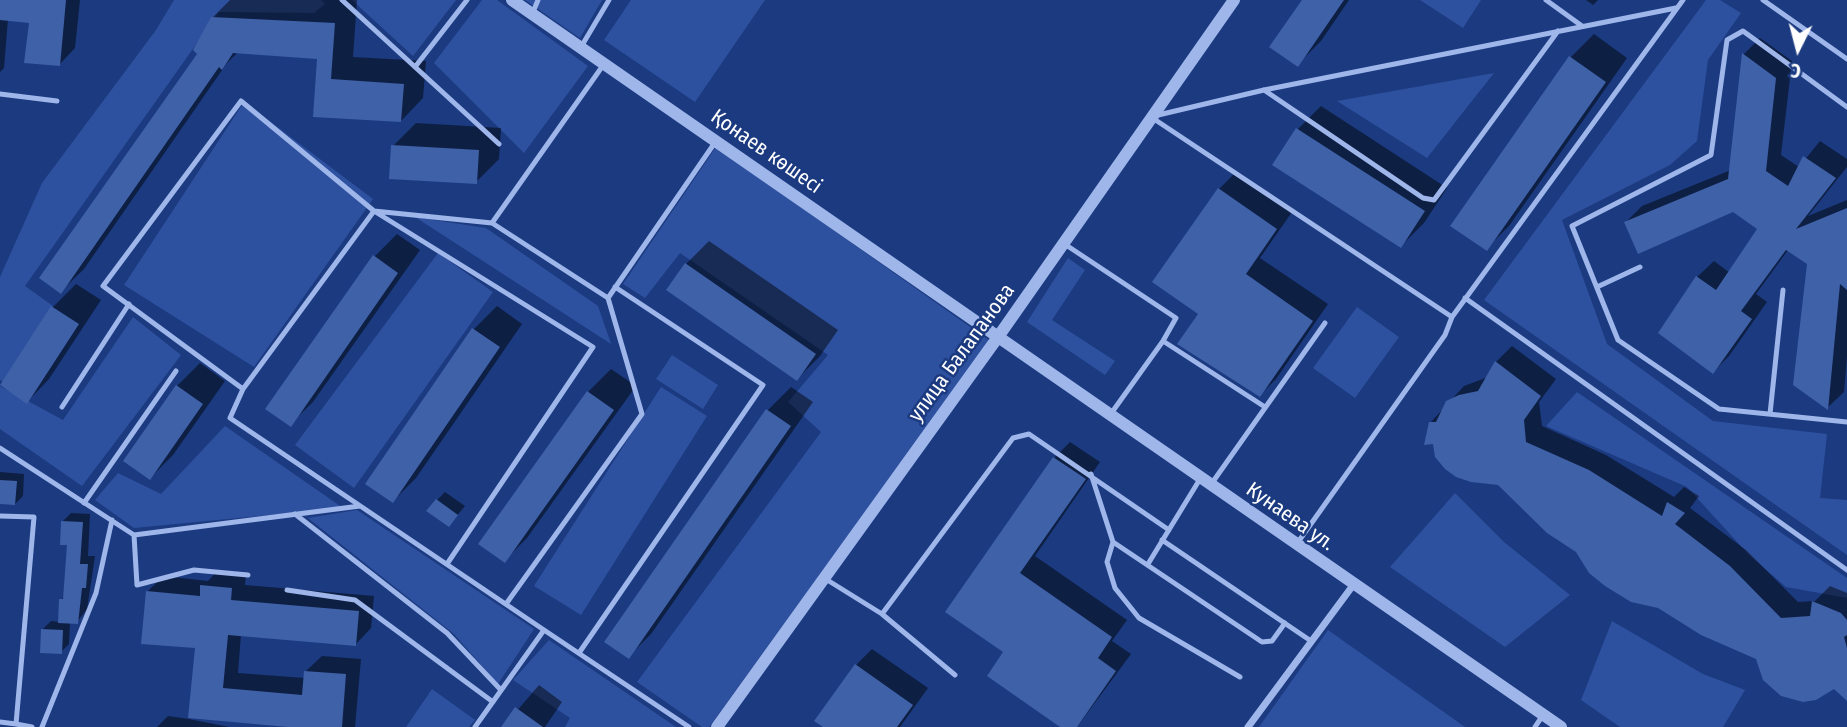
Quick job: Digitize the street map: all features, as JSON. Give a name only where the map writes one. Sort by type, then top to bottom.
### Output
[{"type":"street","name":"Қонаев көшесі","points":[[512,0],[998,337]]},
{"type":"street","name":"улица Балапанова","points":[[717,727],[998,337],[1234,0]]},
{"type":"street","name":"Кунаева ул.","points":[[998,337],[1560,727]]},
{"type":"street","points":[[1248,727],[1354,584]]},
{"type":"lane","points":[[342,0],[499,144]]},
{"type":"lane","points":[[415,67],[467,0]]},
{"type":"lane","points":[[532,15],[538,0]]},
{"type":"lane","points":[[581,47],[609,0]]},
{"type":"lane","points":[[1546,0],[1582,26]]},
{"type":"lane","points":[[1296,545],[1446,335],[1452,317],[1465,298],[1683,0]]},
{"type":"lane","points":[[1763,0],[1847,59]]},
{"type":"lane","points":[[1152,117],[1264,90],[1677,8]]},
{"type":"lane","points":[[1264,90],[1423,198],[1434,200],[1558,30]]},
{"type":"lane","points":[[1847,107],[1743,31],[1727,40],[1711,155],[1572,226],[1618,340],[1719,409],[1847,422]]},
{"type":"lane","points":[[492,223],[604,63]]},
{"type":"lane","points":[[0,94],[57,101]]},
{"type":"lane","points":[[243,389],[103,286],[241,101],[374,211],[593,347],[447,564]]},
{"type":"lane","points":[[1152,117],[1452,317]]},
{"type":"lane","points":[[608,298],[716,141]]},
{"type":"lane","points":[[374,211],[492,223],[608,298],[642,414],[506,604]]},
{"type":"lane","points":[[374,211],[243,389],[230,418],[689,727]]},
{"type":"lane","points":[[1063,243],[1176,318],[1163,341],[1110,415]]},
{"type":"lane","points":[[1597,287],[1640,267]]},
{"type":"lane","points":[[579,653],[763,385],[615,287]]},
{"type":"lane","points":[[1770,414],[1783,290]]},
{"type":"lane","points":[[1465,298],[1847,570]]},
{"type":"lane","points":[[62,407],[129,304]]},
{"type":"lane","points":[[1147,564],[1169,530],[1265,407],[1325,323]]},
{"type":"lane","points":[[1163,341],[1265,407]]},
{"type":"lane","points":[[84,503],[176,372]]},
{"type":"lane","points":[[882,614],[1013,438],[1029,433],[1169,530]]},
{"type":"lane","points":[[0,448],[134,535],[360,506]]},
{"type":"lane","points":[[1091,474],[1112,542],[1107,562],[1115,587],[1139,618],[1240,677]]},
{"type":"lane","points":[[296,514],[447,633],[500,689]]},
{"type":"lane","points":[[0,516],[34,517],[16,724]]},
{"type":"lane","points":[[42,727],[96,593],[112,520]]},
{"type":"lane","points":[[134,535],[137,585],[194,570],[248,575]]},
{"type":"lane","points":[[1162,540],[1311,641]]},
{"type":"lane","points":[[1112,542],[1262,642],[1272,641],[1285,623]]},
{"type":"lane","points":[[824,578],[882,614],[955,675]]},
{"type":"lane","points":[[287,590],[355,600],[493,702]]},
{"type":"lane","points":[[475,727],[544,630]]},
{"type":"lane","points":[[1535,727],[1543,715]]},
{"type":"lane","points":[[0,722],[32,727]]},
{"type":"shaded area","points":[[174,0],[321,0],[325,4],[314,13],[219,12],[25,286],[53,306],[4,382],[0,380],[0,277],[42,183],[156,30]]},
{"type":"shaded area","points":[[352,0],[456,0],[413,56]]},
{"type":"shaded area","points":[[482,0],[497,0],[588,66],[524,153],[434,63]]},
{"type":"shaded area","points":[[525,0],[602,0],[580,38]]},
{"type":"shaded area","points":[[631,0],[765,0],[695,102],[604,40]]},
{"type":"shaded area","points":[[1420,0],[1481,0],[1463,28]]},
{"type":"shaded area","points":[[1706,0],[1720,0],[1741,13],[1708,60],[1697,141],[1670,165],[1562,220],[1607,344],[1713,421],[1827,434],[1820,498],[1847,500],[1847,555],[1484,300]]},
{"type":"shaded area","points":[[1494,73],[1427,158],[1337,101]]},
{"type":"shaded area","points":[[244,102],[373,199],[254,367],[124,285]]},
{"type":"shaded area","points":[[716,147],[990,341],[709,727],[702,727],[637,682],[821,432],[788,402],[828,355],[680,253],[645,298],[623,284]]},
{"type":"shaded area","points":[[415,217],[486,228],[598,306],[611,344]]},
{"type":"shaded area","points":[[438,253],[493,292],[354,488],[295,445]]},
{"type":"shaded area","points":[[1068,258],[1085,270],[1052,320],[1115,361],[1105,375],[1027,322]]},
{"type":"shaded area","points":[[1357,307],[1399,337],[1355,398],[1313,368]]},
{"type":"shaded area","points":[[133,317],[181,355],[82,486],[0,429],[0,386],[63,420]]},
{"type":"shaded area","points":[[672,355],[718,385],[703,409],[656,379]]},
{"type":"shaded area","points":[[661,387],[707,416],[581,615],[534,586]]},
{"type":"shaded area","points":[[1577,392],[1847,578],[1847,598],[1786,587],[1750,556],[1687,487],[1546,426]]},
{"type":"shaded area","points":[[225,426],[343,508],[134,528],[95,500],[118,473],[161,494]]},
{"type":"shaded area","points":[[1455,493],[1504,542],[1570,595],[1505,647],[1390,567]]},
{"type":"shaded area","points":[[357,510],[534,629],[498,684],[454,634],[308,518]]},
{"type":"shaded area","points":[[1612,621],[1703,674],[1745,690],[1723,727],[1620,727],[1581,700]]},
{"type":"shaded area","points":[[1328,630],[1465,727],[1259,727]]},
{"type":"shaded area","points":[[549,640],[676,727],[565,727],[570,718],[513,680]]},
{"type":"shaded area","points":[[432,689],[475,720],[469,727],[406,727]]},
{"type":"building","points":[[0,0],[66,0],[60,66],[24,63],[29,23],[0,20]]},
{"type":"building","points":[[1302,0],[1344,0],[1298,67],[1269,47]]},
{"type":"building","points":[[211,17],[335,23],[331,79],[404,84],[401,122],[313,117],[317,59],[233,53],[222,70],[219,67],[61,294],[39,278],[197,54],[193,50]]},
{"type":"building","points":[[1742,53],[1776,78],[1766,171],[1788,186],[1803,156],[1836,178],[1796,229],[1847,208],[1847,290],[1840,284],[1828,410],[1793,385],[1807,264],[1786,250],[1741,311],[1752,319],[1713,374],[1658,333],[1696,276],[1716,290],[1757,229],[1733,212],[1638,254],[1624,222],[1728,179]]},
{"type":"building","points":[[1569,56],[1606,82],[1487,251],[1450,226]]},
{"type":"building","points":[[1296,128],[1425,211],[1401,248],[1272,165]]},
{"type":"building","points":[[391,145],[479,150],[477,184],[389,179]]},
{"type":"building","points":[[1218,188],[1277,229],[1246,274],[1313,321],[1260,397],[1177,344],[1198,314],[1152,282]]},
{"type":"building","points":[[373,255],[398,273],[291,427],[265,409]]},
{"type":"building","points":[[685,263],[816,354],[797,381],[666,290]]},
{"type":"building","points":[[51,306],[79,324],[27,404],[0,385]]},
{"type":"building","points":[[472,328],[500,347],[393,503],[365,484]]},
{"type":"building","points":[[1495,361],[1541,396],[1524,420],[1526,442],[1589,470],[1662,516],[1667,502],[1685,513],[1675,524],[1730,566],[1781,618],[1810,616],[1812,601],[1841,613],[1847,620],[1847,635],[1844,637],[1847,648],[1847,701],[1834,689],[1816,700],[1803,702],[1781,696],[1763,680],[1756,659],[1701,635],[1658,608],[1631,602],[1589,573],[1576,552],[1547,533],[1498,485],[1471,482],[1456,477],[1445,469],[1435,457],[1433,444],[1424,445],[1429,422],[1436,422],[1446,401],[1478,391]]},
{"type":"building","points":[[176,385],[203,404],[150,480],[123,461]]},
{"type":"building","points":[[587,391],[614,410],[505,563],[478,544]]},
{"type":"building","points":[[766,409],[791,426],[629,659],[604,642]]},
{"type":"building","points":[[1053,457],[1086,479],[1020,573],[1112,637],[1098,658],[1116,671],[1077,727],[1060,727],[987,676],[1003,652],[945,612]]},
{"type":"building","points":[[0,480],[17,481],[15,505],[0,504]]},
{"type":"building","points":[[436,499],[458,515],[449,527],[426,511]]},
{"type":"building","points":[[61,521],[83,522],[80,564],[88,564],[78,624],[58,623],[59,599],[63,599],[67,545],[60,545]]},
{"type":"building","points":[[200,585],[232,588],[231,600],[359,611],[356,646],[228,635],[223,688],[302,695],[304,671],[346,674],[342,727],[288,727],[188,718],[195,648],[141,644],[146,591],[200,596]]},
{"type":"building","points":[[41,629],[63,630],[62,654],[40,653]]},
{"type":"building","points":[[855,664],[913,705],[897,727],[823,727],[814,721]]},
{"type":"building","points":[[515,707],[543,727],[501,727]]}]
